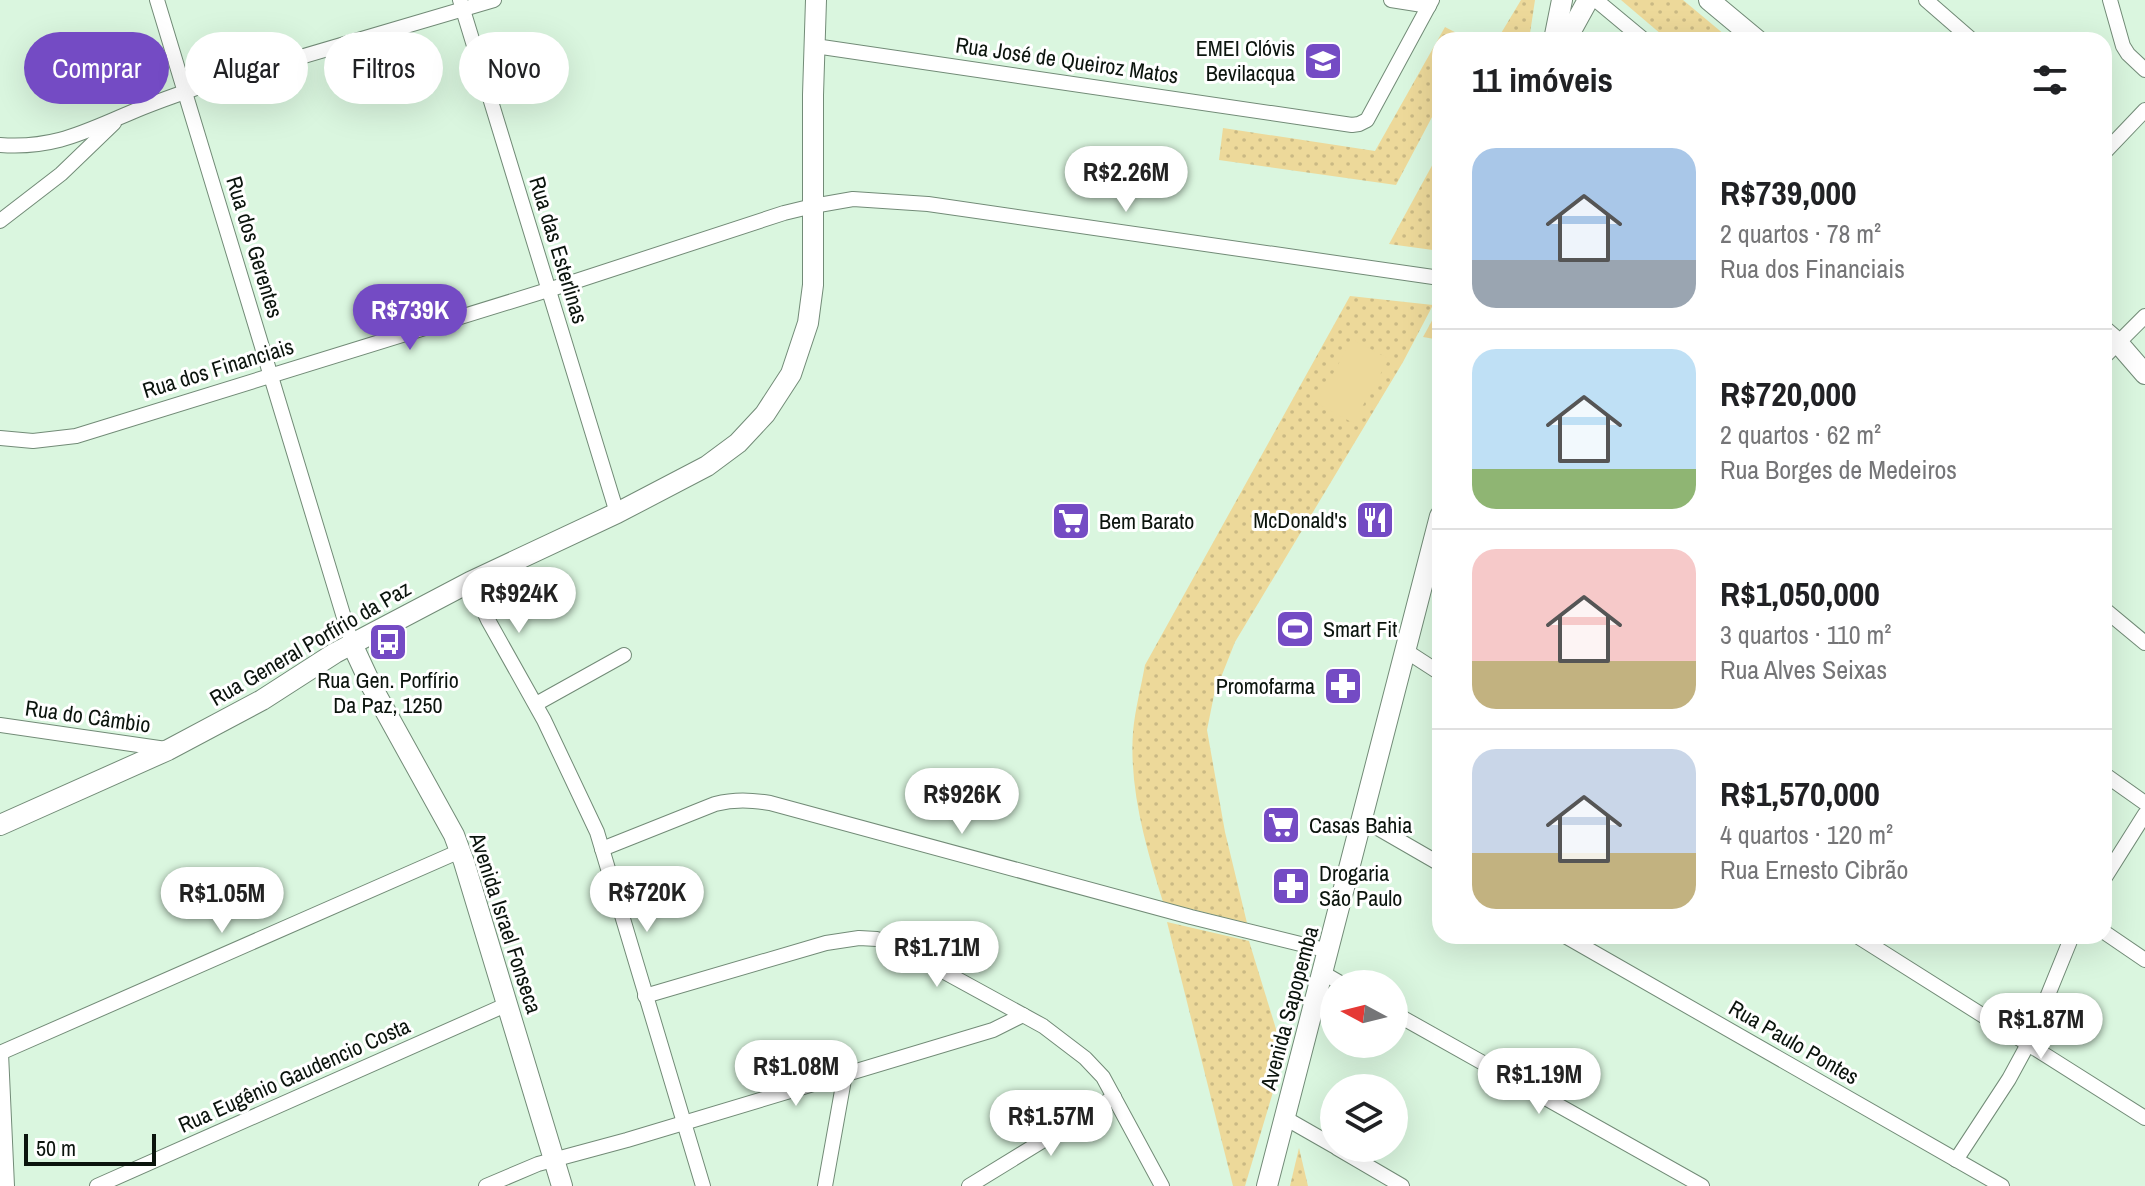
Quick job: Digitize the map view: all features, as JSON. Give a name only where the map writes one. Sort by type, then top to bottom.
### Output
[{"type":"street","name":"Rua dos Gerentes","points":[[157,0],[352,644]]},
{"type":"street","points":[[0,145],[50,143],[71,138],[184,92],[462,5],[494,0]]},
{"type":"street","name":"Rua General Porfírio da Paz","points":[[0,825],[169,749],[262,700],[352,644],[470,582],[617,513],[707,466],[738,443],[765,414],[791,374],[808,323],[813,285],[816,0]]},
{"type":"street","points":[[1391,0],[1431,3]]},
{"type":"street","points":[[1556,32],[1562,0]]},
{"type":"street","points":[[1570,32],[1588,0]]},
{"type":"street","points":[[1596,0],[1634,32]]},
{"type":"street","points":[[1709,0],[1747,32]]},
{"type":"street","points":[[1926,0],[1963,32]]},
{"type":"street","points":[[2110,0],[2123,46],[2145,70]]},
{"type":"street","name":"Rua José de Queiroz Matos","points":[[815,46],[1352,125],[1367,120],[1431,3]]},
{"type":"street","name":"Rua das Esterlinas","points":[[462,5],[617,513]]},
{"type":"street","points":[[2112,145],[2145,110]]},
{"type":"street","points":[[0,221],[61,174],[120,117]]},
{"type":"street","name":"Rua dos Financiais","points":[[0,438],[43,440],[76,436],[813,206],[853,199],[928,204],[1432,277]]},
{"type":"street","points":[[2112,342],[2145,316]]},
{"type":"street","points":[[2112,346],[2145,374]]},
{"type":"street","name":"Avenida Sapopemba","points":[[1324,970],[1432,548]]},
{"type":"street","points":[[470,582],[536,704],[597,832],[703,1186]]},
{"type":"street","points":[[2112,616],[2145,643]]},
{"type":"street","name":"Avenida Israel Fonseca","points":[[352,644],[372,687],[454,835],[477,901],[562,1186]]},
{"type":"street","points":[[1406,651],[1432,668]]},
{"type":"street","points":[[536,704],[624,655]]},
{"type":"street","name":"Rua do Câmbio","points":[[0,725],[169,749]]},
{"type":"street","points":[[2112,780],[2145,803]]},
{"type":"street","points":[[602,849],[715,804],[749,800],[1329,951]]},
{"type":"street","points":[[2112,866],[2145,814]]},
{"type":"street","points":[[1362,819],[1432,859]]},
{"type":"street","points":[[7,1186],[0,1053],[460,851]]},
{"type":"street","points":[[2112,937],[2145,960]]},
{"type":"street","points":[[645,996],[826,943],[859,938],[877,939],[897,946],[1043,1026],[1085,1058],[1103,1077],[1162,1186]]},
{"type":"street","name":"Rua Paulo Pontes","points":[[1579,944],[2002,1186]]},
{"type":"street","points":[[1870,944],[2145,1118]]},
{"type":"street","points":[[1956,1160],[2028,1044],[2069,944]]},
{"type":"street","name":"Avenida Sapopemba","points":[[1267,1186],[1320,984]]},
{"type":"street","name":"Rua Eugênio Gaudencio Costa","points":[[97,1186],[508,1004]]},
{"type":"street","points":[[486,1186],[554,1160],[993,1030],[1023,1015]]},
{"type":"street","points":[[1408,1021],[1702,1186]]},
{"type":"street","points":[[825,1186],[845,1074]]},
{"type":"street","points":[[969,1186],[1114,1097]]},
{"type":"street","points":[[1285,1118],[1320,1138]]},
{"type":"street","points":[[1359,1162],[1394,1184]]},
{"type":"shaded area","points":[[1521,0],[1535,0],[1530,32],[1502,32]]},
{"type":"shaded area","points":[[1621,0],[1683,0],[1721,32],[1659,32]]},
{"type":"shaded area","points":[[1432,50],[1432,117],[1396,185],[1219,160],[1223,128],[1375,151]]},
{"type":"shaded area","points":[[1432,166],[1432,250],[1389,244]]},
{"type":"shaded area","points":[[1350,296],[1432,305],[1403,362],[1235,642],[1214,695],[1207,730],[1225,832],[1247,923],[1163,902],[1136,797],[1132,754],[1135,715],[1145,665]]},
{"type":"shaded area","points":[[1432,321],[1432,339],[1423,337]]},
{"type":"shaded area","points":[[1352,339],[1389,359],[1353,423],[1317,403]]},
{"type":"shaded area","points":[[1167,922],[1249,941],[1284,1055],[1245,1186],[1233,1186]]},
{"type":"shaded area","points":[[1299,1148],[1308,1186],[1290,1186]]},
{"type":"place","name":"EMEI Clóvis Bevilacqua","points":[[1323,61]]},
{"type":"place","name":"McDonald's","points":[[1375,520]]},
{"type":"place","name":"Bem Barato","points":[[1071,521]]},
{"type":"place","name":"Smart Fit","points":[[1295,629]]},
{"type":"place","name":"Rua Gen. Porfírio Da Paz, 1250","points":[[388,642]]},
{"type":"place","name":"Promofarma","points":[[1343,686]]},
{"type":"place","name":"Casas Bahia","points":[[1281,825]]},
{"type":"place","name":"Drogaria São Paulo","points":[[1291,886]]}]
